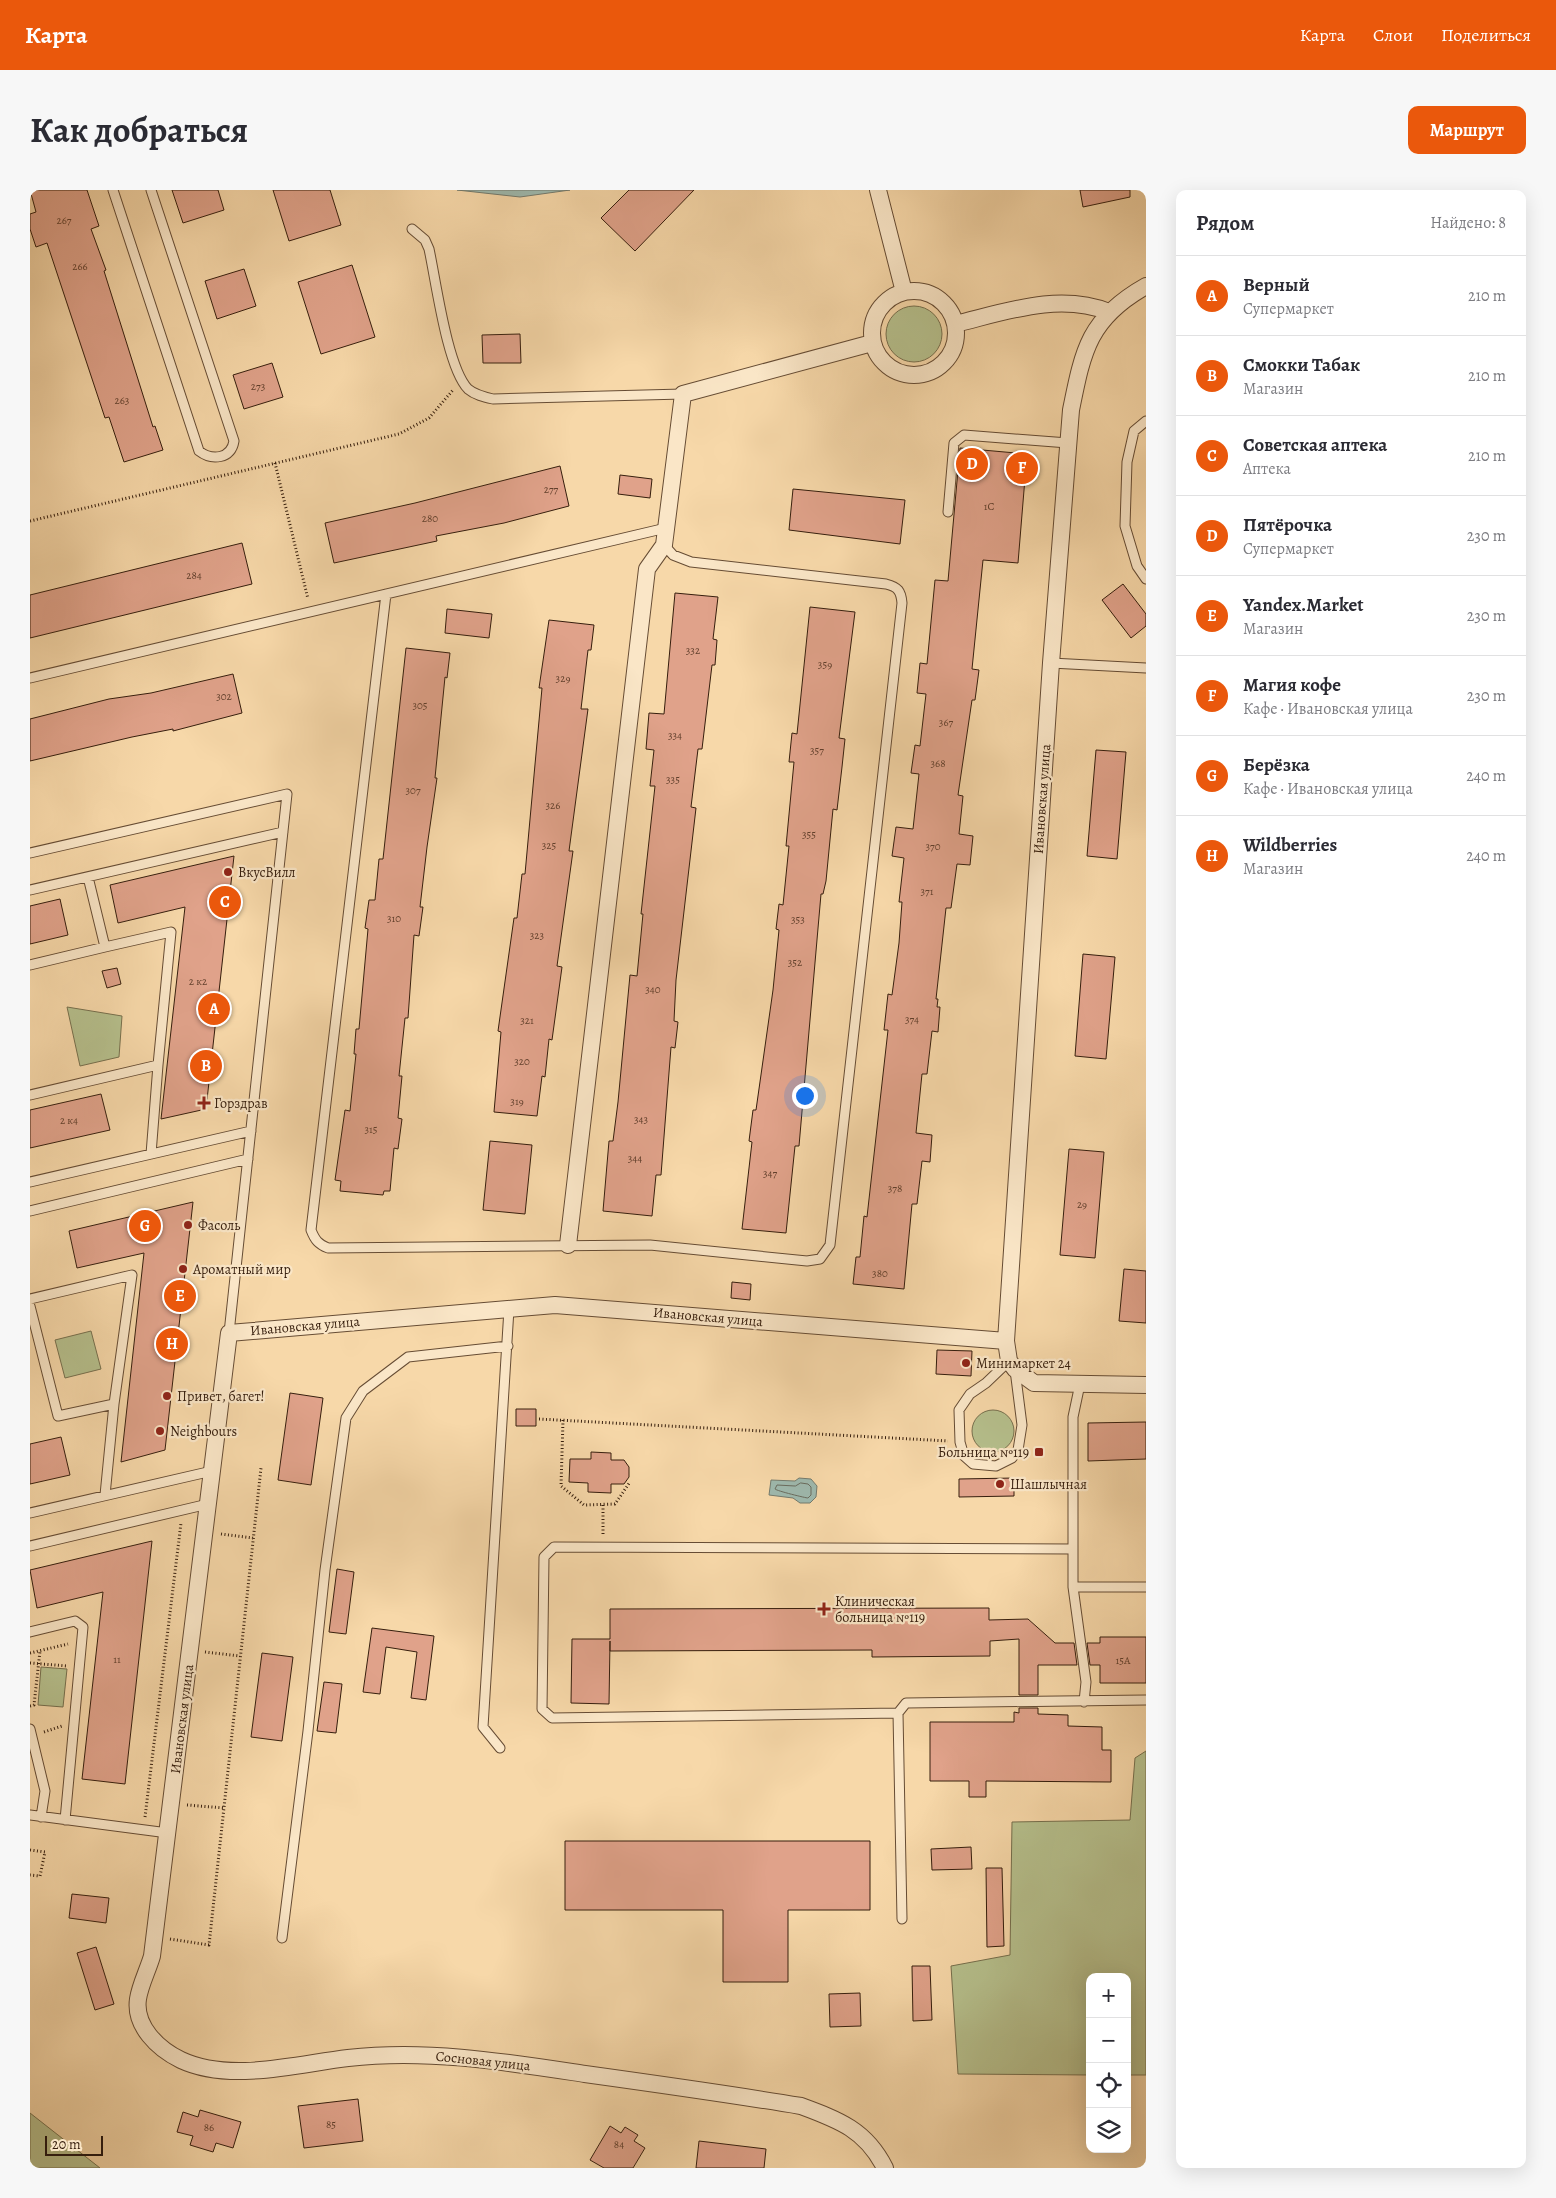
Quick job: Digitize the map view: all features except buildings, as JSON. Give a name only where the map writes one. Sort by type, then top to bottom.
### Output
[{"type":"street","points":[[878,190],[904,292]]},
{"type":"street","name":"Ивановская улица","points":[[1012,1365],[1006,1341],[1051,663],[1070,410],[1089,339],[1109,312],[1146,286]]},
{"type":"street","points":[[916,291],[936,297],[945,304],[955,324],[954,346],[950,356],[942,364],[923,375],[901,374],[891,369],[883,362],[872,343],[871,332],[878,311],[894,296],[904,292],[916,291]]},
{"type":"street","points":[[955,324],[1020,308],[1050,304],[1090,304],[1109,312]]},
{"type":"street","points":[[568,1245],[646,569],[664,545],[683,394],[872,343]]},
{"type":"street","name":"Ивановская улица","points":[[152,1956],[229,1333],[555,1305],[1006,1341]]},
{"type":"street","points":[[1012,1365],[1034,1382],[1146,1385]]},
{"type":"street","name":"Сосновая улица","points":[[152,1956],[138,2000],[140,2023],[156,2043],[181,2060],[217,2070],[280,2069],[348,2058],[418,2054],[485,2059],[760,2099],[801,2106],[832,2117],[858,2132],[876,2150],[885,2168]]},
{"type":"lane","points":[[113,190],[199,451],[205,456],[214,458],[223,456],[229,452],[234,441],[151,190]]},
{"type":"lane","points":[[412,230],[425,240],[429,248],[454,368],[469,390],[479,396],[493,399],[683,394]]},
{"type":"lane","points":[[1146,421],[1134,431],[1127,462],[1124,526],[1137,566],[1146,579]]},
{"type":"lane","points":[[948,512],[954,443],[964,435],[1068,443]]},
{"type":"lane","points":[[30,678],[666,528]]},
{"type":"lane","points":[[386,594],[311,1230],[320,1244],[328,1248],[650,1245],[808,1261],[820,1259],[830,1245],[902,603],[901,593],[896,587],[886,584],[691,562],[673,555],[664,545]]},
{"type":"lane","points":[[1051,663],[1146,668]]},
{"type":"lane","points":[[30,853],[287,794],[229,1333]]},
{"type":"lane","points":[[30,890],[284,832]]},
{"type":"lane","points":[[88,877],[105,947]]},
{"type":"lane","points":[[30,965],[171,932],[150,1154]]},
{"type":"lane","points":[[30,1095],[158,1065]]},
{"type":"lane","points":[[30,1182],[251,1131]]},
{"type":"lane","points":[[30,1211],[248,1159]]},
{"type":"lane","points":[[30,1299],[132,1275],[114,1404],[104,1496]]},
{"type":"lane","points":[[30,1306],[58,1416],[114,1404]]},
{"type":"lane","points":[[500,1748],[484,1727],[510,1309]]},
{"type":"lane","points":[[282,1938],[308,1731],[325,1570],[346,1418],[364,1391],[408,1357],[508,1346]]},
{"type":"lane","points":[[1012,1365],[1022,1425],[1018,1450],[1012,1458],[996,1466],[973,1464],[964,1456],[960,1442],[960,1410],[970,1394],[1012,1365]]},
{"type":"lane","points":[[1080,1384],[1073,1417],[1073,1587],[1086,1682],[1084,1702]]},
{"type":"lane","points":[[30,1513],[212,1471]]},
{"type":"lane","points":[[30,1546],[208,1504]]},
{"type":"lane","points":[[898,1713],[552,1718],[542,1709],[544,1557],[554,1548],[1073,1549]]},
{"type":"lane","points":[[1073,1587],[1146,1587]]},
{"type":"lane","points":[[30,1632],[75,1621],[83,1627],[65,1820]]},
{"type":"lane","points":[[902,1919],[898,1713],[906,1703],[1146,1700]]},
{"type":"lane","points":[[31,1733],[45,1792],[41,1817]]},
{"type":"lane","points":[[30,1816],[168,1833]]},
{"type":"path","points":[[30,521],[399,434],[428,418],[462,380]]},
{"type":"path","points":[[275,463],[311,612]]},
{"type":"path","points":[[539,1419],[960,1442]]},
{"type":"path","points":[[563,1420],[561,1486],[584,1505],[603,1505],[615,1504],[630,1482]]},
{"type":"path","points":[[155,1937],[209,1945],[261,1468]]},
{"type":"path","points":[[603,1505],[603,1548]]},
{"type":"path","points":[[143,1830],[183,1510]]},
{"type":"path","points":[[204,1532],[253,1538]]},
{"type":"path","points":[[30,1653],[82,1640]]},
{"type":"path","points":[[30,1706],[34,1704],[40,1651]]},
{"type":"path","points":[[190,1651],[240,1656]]},
{"type":"path","points":[[30,1663],[80,1667]]},
{"type":"path","points":[[31,1733],[63,1725],[74,1726]]},
{"type":"path","points":[[171,1803],[224,1808]]},
{"type":"path","points":[[30,1850],[45,1852],[40,1876],[30,1875]]},
{"type":"green space","points":[[908,306],[920,306],[930,310],[938,318],[942,334],[938,350],[930,358],[920,362],[908,362],[898,358],[890,350],[886,340],[886,328],[890,318],[898,310]]},
{"type":"green space","points":[[67,1007],[122,1016],[119,1057],[80,1066]]},
{"type":"green space","points":[[91,1331],[101,1369],[65,1378],[55,1340]]},
{"type":"green space","points":[[989,1410],[997,1410],[1008,1416],[1014,1431],[1008,1446],[997,1452],[989,1452],[978,1446],[972,1435],[972,1427],[978,1416]]},
{"type":"green space","points":[[41,1667],[67,1669],[63,1707],[38,1705]]},
{"type":"green space","points":[[1146,1751],[1146,2075],[1131,2075],[1131,1973],[1086,1973],[1086,2075],[958,2074],[951,1966],[1010,1955],[1012,1822],[1130,1820],[1135,1758]]},
{"type":"green space","points":[[30,2113],[100,2168],[30,2168]]},
{"type":"water","points":[[457,190],[570,190],[520,197]]},
{"type":"water","points":[[799,1478],[811,1479],[817,1486],[816,1497],[810,1503],[800,1503],[793,1498],[769,1495],[771,1480],[795,1481]]},
{"type":"place","name":"Пятёрочка","points":[[972,464]]},
{"type":"place","name":"Магия кофе","points":[[1022,468]]},
{"type":"place","name":"ВкусВилл","points":[[228,872]]},
{"type":"place","name":"Советская аптека","points":[[225,902]]},
{"type":"place","name":"Верный","points":[[214,1009]]},
{"type":"place","name":"Смокки Табак","points":[[206,1066]]},
{"type":"place","name":"Горздрав","points":[[204,1103]]},
{"type":"place","name":"Фасоль","points":[[188,1225]]},
{"type":"place","name":"Берёзка","points":[[145,1226]]},
{"type":"place","name":"Ароматный мир","points":[[183,1269]]},
{"type":"place","name":"Yandex.Market","points":[[180,1296]]},
{"type":"place","name":"Wildberries","points":[[172,1344]]},
{"type":"place","name":"Минимаркет 24","points":[[966,1363]]},
{"type":"place","name":"Привет, багет!","points":[[167,1396]]},
{"type":"place","name":"Neighbours","points":[[160,1431]]},
{"type":"place","name":"Больница №119","points":[[1039,1452]]},
{"type":"place","name":"Шашлычная","points":[[1000,1484]]},
{"type":"place","name":"Клиническая больница №119","points":[[824,1609]]}]
